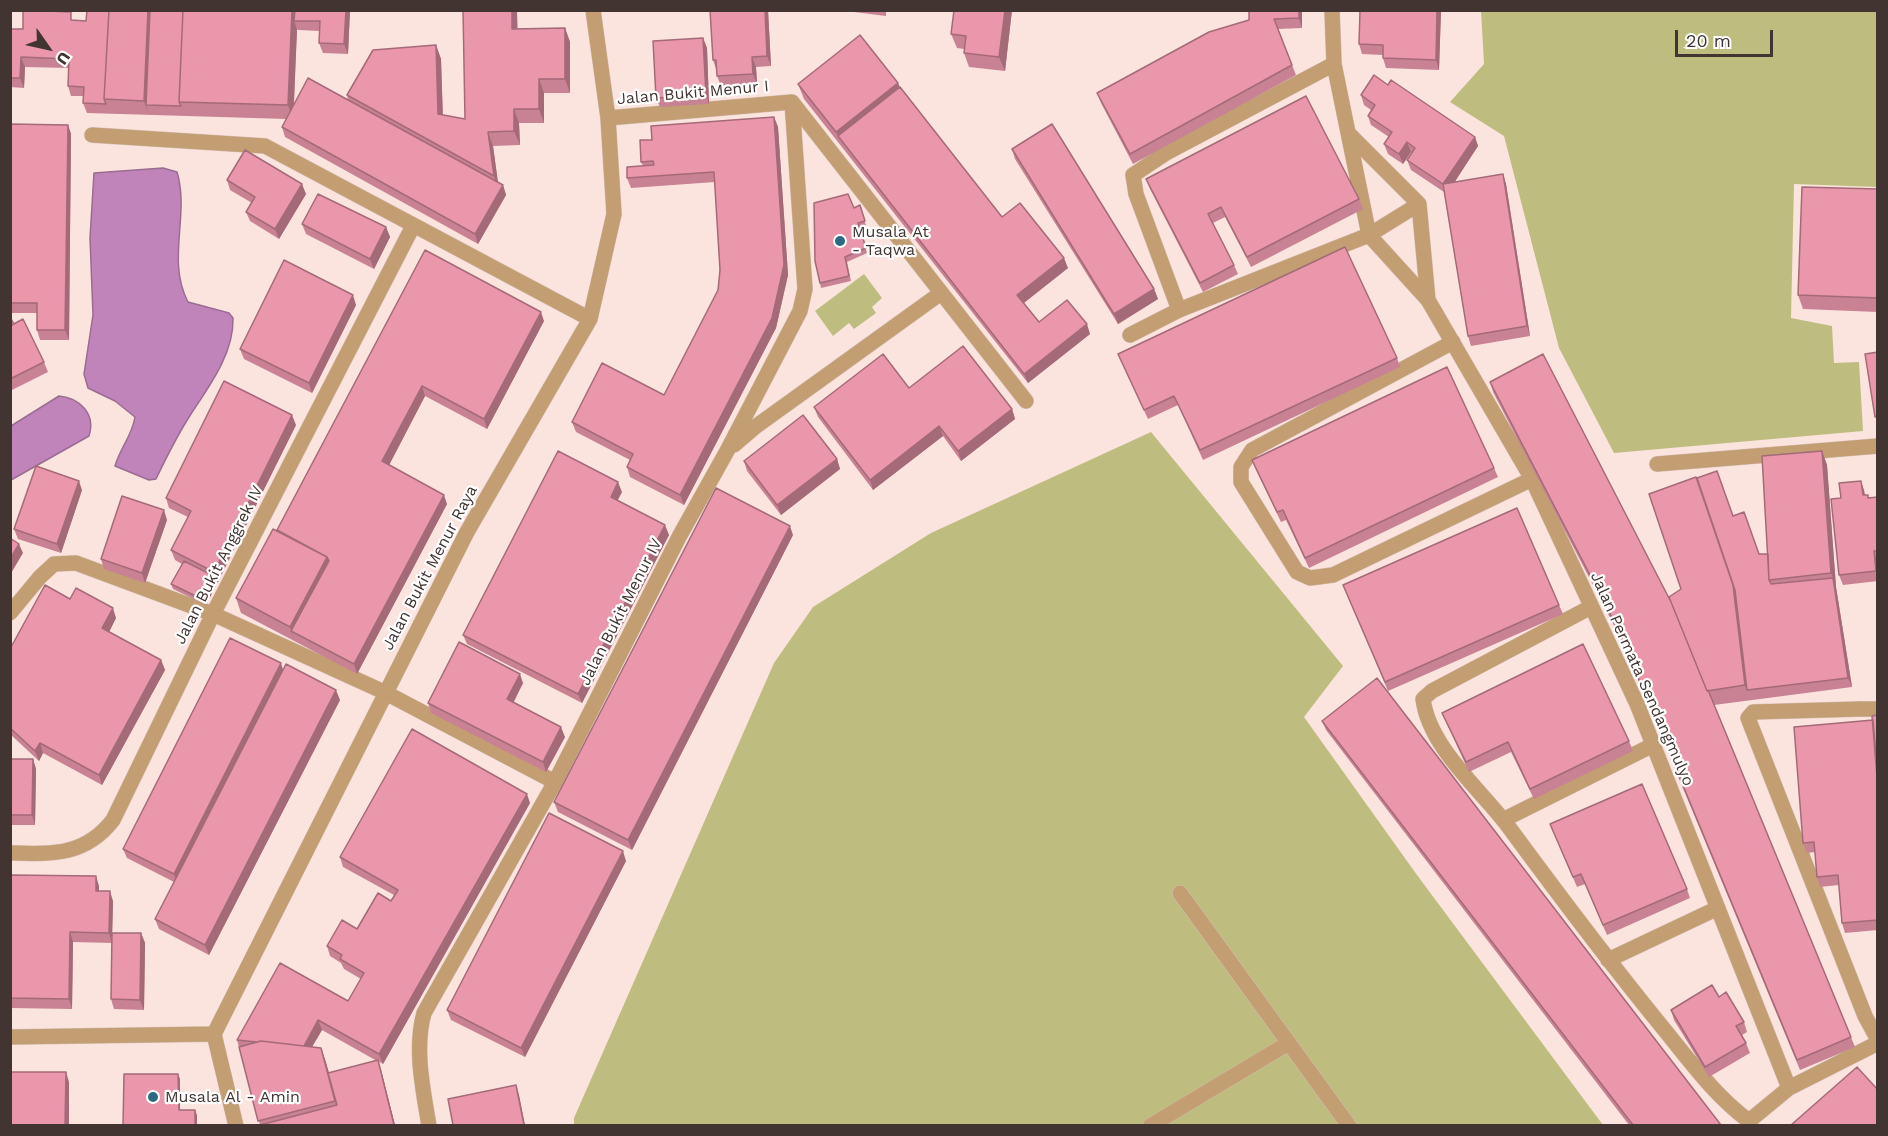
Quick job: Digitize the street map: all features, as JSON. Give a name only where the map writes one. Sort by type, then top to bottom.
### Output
[{"type":"street","name":"Jalan Bukit Menur Raya","points":[[214,1034],[384,692],[467,532],[590,319],[614,213],[608,118],[593,10]]},
{"type":"street","points":[[1332,10],[1334,64],[1369,235]]},
{"type":"street","points":[[1179,310],[1136,195],[1133,175],[1166,153],[1334,64]]},
{"type":"street","name":"Jalan Bukit Menur I","points":[[608,118],[792,102],[1026,401]]},
{"type":"street","name":"Jalan Bukit Menur IV","points":[[429,1125],[420,1057],[424,1013],[555,782],[679,537],[800,311],[805,289],[792,102]]},
{"type":"street","points":[[1130,335],[1179,310],[1369,235],[1419,204],[1348,133]]},
{"type":"street","points":[[92,135],[265,146],[590,319]]},
{"type":"street","name":"Jalan Permata Sendangmulyo","points":[[1419,204],[1428,300]]},
{"type":"street","name":"Jalan Bukit Anggrek IV","points":[[10,853],[54,854],[83,846],[101,836],[113,820],[213,614],[413,226]]},
{"type":"street","name":"Jalan Permata Sendangmulyo","points":[[1369,235],[1428,300],[1532,479],[1653,745],[1789,1088]]},
{"type":"street","points":[[727,451],[755,427],[941,293]]},
{"type":"street","points":[[1453,342],[1252,450],[1241,467],[1241,482],[1297,572],[1310,579],[1333,575],[1532,479]]},
{"type":"street","points":[[1657,464],[1878,446]]},
{"type":"street","points":[[10,613],[39,577],[54,564],[76,563],[213,614],[384,692],[555,782]]},
{"type":"street","points":[[1591,607],[1442,684],[1423,699],[1432,726],[1457,767],[1503,820],[1608,960],[1724,1102],[1751,1123],[1789,1088],[1878,1041],[1865,1017],[1804,866],[1748,718],[1753,712],[1878,709]]},
{"type":"street","points":[[1503,820],[1653,745]]},
{"type":"street","points":[[1180,893],[1287,1044],[1349,1125]]},
{"type":"street","points":[[1608,960],[1718,908]]},
{"type":"street","points":[[10,1037],[214,1034],[236,1125]]},
{"type":"street","points":[[1150,1125],[1287,1044]]},
{"type":"shaded area","points":[[1481,11],[1877,11],[1877,187],[1794,184],[1791,318],[1832,326],[1834,363],[1859,362],[1863,431],[1614,453],[1559,348],[1504,136],[1450,102],[1484,64]]},
{"type":"shaded area","points":[[163,168],[177,172],[180,188],[179,270],[188,302],[229,313],[233,318],[230,344],[220,368],[182,429],[156,479],[149,480],[115,466],[135,417],[115,401],[88,388],[84,374],[93,315],[90,238],[94,173]]},
{"type":"shaded area","points":[[864,274],[882,298],[872,307],[876,313],[854,329],[849,323],[833,336],[815,311]]},
{"type":"shaded area","points":[[59,396],[74,400],[84,408],[90,421],[89,436],[11,480],[11,426]]},
{"type":"shaded area","points":[[1151,432],[1343,666],[1304,717],[1417,875],[1603,1125],[574,1126],[574,1118],[774,663],[813,607],[931,533]]},
{"type":"building","points":[[23,10],[71,12],[71,20],[86,21],[87,10],[109,10],[104,99],[106,104],[83,103],[84,87],[68,86],[69,59],[21,57],[20,78],[10,78],[10,29],[23,29]]},
{"type":"building","points":[[109,10],[148,10],[144,101],[104,99]]},
{"type":"building","points":[[150,10],[183,10],[179,102],[181,106],[146,105]]},
{"type":"building","points":[[183,10],[292,10],[288,105],[179,102]]},
{"type":"building","points":[[295,10],[346,10],[344,44],[319,43],[320,21],[294,21]]},
{"type":"building","points":[[463,10],[512,10],[512,29],[565,28],[565,79],[539,79],[539,109],[514,109],[514,131],[488,132],[494,176],[347,95],[373,50],[436,45],[438,114],[465,119]]},
{"type":"building","points":[[710,10],[765,10],[767,56],[752,57],[753,74],[717,76],[716,60],[713,60]]},
{"type":"building","points":[[954,10],[1005,10],[999,57],[964,53],[966,36],[951,34]]},
{"type":"building","points":[[1249,10],[1299,10],[1299,18],[1274,19],[1292,65],[1130,154],[1097,93],[1209,32],[1249,20]]},
{"type":"building","points":[[1360,10],[1437,10],[1436,60],[1383,58],[1383,45],[1359,44]]},
{"type":"building","points":[[860,35],[898,83],[836,132],[798,84]]},
{"type":"building","points":[[703,38],[706,95],[656,98],[653,41]]},
{"type":"building","points":[[1374,75],[1388,85],[1391,80],[1475,137],[1443,184],[1407,160],[1415,148],[1407,142],[1399,154],[1384,144],[1392,132],[1368,116],[1375,105],[1361,95]]},
{"type":"building","points":[[308,78],[503,185],[475,234],[282,127]]},
{"type":"building","points":[[900,87],[1002,217],[1020,203],[1064,258],[1017,295],[1039,322],[1067,300],[1087,324],[1024,374],[838,136]]},
{"type":"building","points":[[1306,96],[1359,199],[1247,257],[1221,207],[1208,214],[1234,265],[1200,283],[1146,179]]},
{"type":"building","points":[[774,117],[784,265],[772,318],[680,495],[627,467],[633,454],[572,422],[602,363],[664,395],[718,290],[720,270],[714,172],[627,178],[627,167],[654,165],[653,161],[641,162],[640,140],[652,140],[651,126]]},
{"type":"building","points":[[10,124],[68,125],[65,330],[37,330],[37,303],[10,303]]},
{"type":"building","points":[[1052,124],[1154,289],[1114,314],[1012,149]]},
{"type":"building","points":[[245,150],[302,184],[275,229],[246,212],[255,197],[227,180]]},
{"type":"building","points":[[1503,174],[1527,326],[1468,336],[1443,184]]},
{"type":"building","points":[[1802,187],[1878,189],[1878,298],[1798,295]]},
{"type":"building","points":[[318,194],[386,227],[370,259],[302,224]]},
{"type":"building","name":"Musala At - Taqwa","points":[[848,194],[854,208],[860,205],[865,221],[858,223],[866,248],[845,257],[849,276],[820,283],[815,261],[814,203]]},
{"type":"building","points":[[1345,247],[1397,358],[1200,450],[1174,396],[1144,410],[1118,354]]},
{"type":"building","points":[[425,250],[541,312],[484,419],[422,386],[382,461],[444,495],[354,664],[291,631],[329,561],[327,557],[277,530]]},
{"type":"building","points":[[284,260],[353,295],[309,383],[240,349]]},
{"type":"building","points":[[23,319],[44,362],[10,379],[10,326]]},
{"type":"building","points":[[963,346],[1012,409],[958,451],[939,426],[870,480],[814,407],[883,354],[909,388]]},
{"type":"building","points":[[1878,352],[1878,416],[1875,417],[1865,354]]},
{"type":"building","points":[[1543,354],[1671,602],[1851,1037],[1797,1060],[1618,629],[1490,382]]},
{"type":"building","points":[[1447,367],[1494,468],[1305,558],[1283,510],[1277,512],[1252,460]]},
{"type":"building","points":[[224,381],[292,415],[214,572],[171,550],[191,511],[166,498]]},
{"type":"building","points":[[803,415],[837,459],[777,505],[744,461]]},
{"type":"building","points":[[558,451],[618,482],[611,497],[665,525],[578,694],[463,635]]},
{"type":"building","points":[[1822,451],[1831,573],[1769,580],[1762,456]]},
{"type":"building","points":[[36,466],[79,481],[57,544],[14,529]]},
{"type":"building","points":[[1717,471],[1733,516],[1744,512],[1759,554],[1768,554],[1771,584],[1833,578],[1848,678],[1747,690],[1735,590],[1697,478]]},
{"type":"building","points":[[1696,477],[1733,585],[1745,685],[1707,691],[1669,597],[1681,589],[1649,494]]},
{"type":"building","points":[[1861,481],[1863,495],[1868,495],[1868,498],[1878,497],[1878,551],[1874,551],[1876,571],[1839,575],[1831,499],[1841,498],[1839,483]]},
{"type":"building","points":[[716,488],[790,526],[628,840],[554,802]]},
{"type":"building","points":[[122,496],[164,510],[142,573],[101,559]]},
{"type":"building","points":[[1517,508],[1559,605],[1385,682],[1343,585]]},
{"type":"building","points":[[273,529],[327,557],[290,627],[236,598]]},
{"type":"building","points":[[10,538],[19,544],[10,559]]},
{"type":"building","points":[[184,561],[216,577],[204,600],[171,584]]},
{"type":"building","points":[[45,585],[70,599],[76,588],[113,608],[102,628],[161,660],[99,775],[40,743],[35,751],[10,728],[10,649]]},
{"type":"building","points":[[230,638],[281,663],[174,874],[123,849]]},
{"type":"building","points":[[459,642],[520,674],[507,699],[561,727],[543,762],[428,703]]},
{"type":"building","points":[[1583,644],[1629,741],[1530,789],[1508,742],[1466,762],[1442,713]]},
{"type":"building","points":[[286,664],[336,690],[205,945],[155,919]]},
{"type":"building","points":[[1377,678],[1721,1125],[1633,1125],[1322,721]]},
{"type":"building","points":[[1878,715],[1878,777],[1877,777],[1872,716]]},
{"type":"building","points":[[1873,720],[1878,779],[1878,920],[1842,923],[1838,875],[1817,877],[1814,842],[1803,843],[1794,727]]},
{"type":"building","points":[[412,729],[527,794],[379,1054],[318,1020],[304,1046],[237,1040],[280,963],[348,1001],[364,973],[340,959],[342,955],[327,946],[342,920],[357,929],[378,893],[391,901],[398,890],[340,857]]},
{"type":"building","points":[[10,759],[33,759],[32,815],[10,815]]},
{"type":"building","points":[[1642,784],[1687,889],[1603,925],[1581,874],[1573,877],[1550,824]]},
{"type":"building","points":[[549,813],[623,851],[521,1048],[447,1010]]},
{"type":"building","points":[[10,875],[96,876],[96,891],[110,891],[109,933],[70,932],[69,999],[10,998]]},
{"type":"building","points":[[112,933],[141,933],[140,1000],[111,999]]},
{"type":"building","points":[[1712,985],[1719,997],[1726,992],[1744,1022],[1736,1026],[1746,1043],[1705,1067],[1671,1010]]},
{"type":"building","points":[[261,1041],[321,1048],[335,1101],[258,1121],[239,1047]]},
{"type":"building","points":[[378,1060],[394,1125],[260,1125],[337,1105],[328,1073]]},
{"type":"building","points":[[1857,1067],[1878,1090],[1878,1125],[1791,1125]]},
{"type":"building","points":[[10,1072],[66,1072],[65,1125],[10,1125]]},
{"type":"building","name":"Musala Al - Amin","points":[[124,1074],[178,1074],[179,1110],[195,1110],[195,1125],[123,1125]]},
{"type":"building","points":[[516,1085],[524,1125],[453,1125],[448,1099]]},
{"type":"place","name":"Musala At - Taqwa","points":[[840,241]]},
{"type":"place","name":"Musala Al - Amin","points":[[153,1097]]}]
